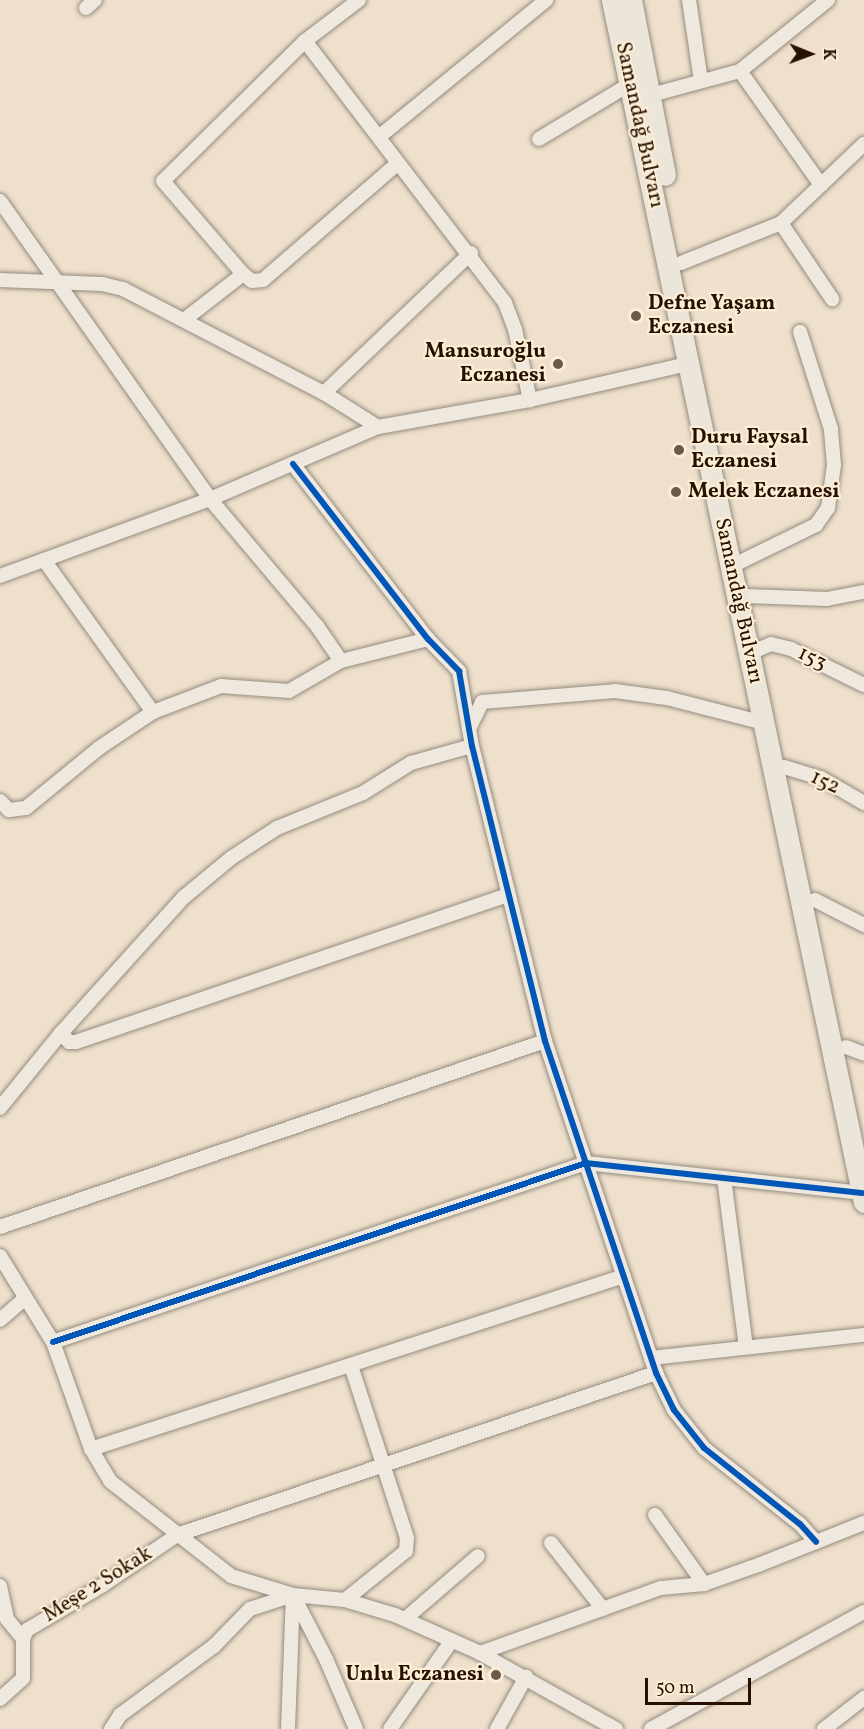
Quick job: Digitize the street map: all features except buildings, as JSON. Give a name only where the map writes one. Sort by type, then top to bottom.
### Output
[{"type":"highway","name":"Samandağ Bulvarı","points":[[612,0],[632,83],[687,364],[863,1198]]},
{"type":"highway","name":"Samandağ Bulvarı","points":[[631,0],[651,95],[738,563],[815,900],[855,1051],[864,1133]]},
{"type":"street","points":[[359,0],[305,41],[163,181],[243,274],[252,280],[263,280],[397,164]]},
{"type":"street","points":[[380,136],[546,0]]},
{"type":"street","points":[[689,0],[701,81]]},
{"type":"street","points":[[651,95],[740,71],[828,0]]},
{"type":"street","points":[[305,41],[380,136],[397,164],[471,253],[505,303],[530,400]]},
{"type":"street","points":[[740,71],[821,185]]},
{"type":"street","points":[[539,139],[632,83]]},
{"type":"street","points":[[681,263],[781,223],[864,144]]},
{"type":"street","points":[[0,201],[210,499],[318,626],[341,661]]},
{"type":"street","points":[[781,223],[832,299]]},
{"type":"street","points":[[324,393],[471,253]]},
{"type":"street","points":[[184,320],[243,274]]},
{"type":"street","points":[[0,280],[102,284],[123,289],[324,393],[378,427]]},
{"type":"street","points":[[738,563],[816,525],[828,508],[834,465],[831,429],[800,332]]},
{"type":"street","points":[[0,576],[210,499],[378,427],[530,400],[687,364]]},
{"type":"street","points":[[293,464],[428,639],[459,672],[472,746],[507,895],[545,1041],[656,1373],[674,1410],[704,1448],[800,1524],[816,1542]]},
{"type":"street","points":[[44,560],[153,712]]},
{"type":"street","points":[[746,596],[827,599],[864,592]]},
{"type":"street","points":[[0,801],[9,810],[26,807],[99,748],[153,712],[221,686],[289,691],[341,661],[428,639]]},
{"type":"street","name":"153","points":[[757,650],[771,644],[791,649],[864,685]]},
{"type":"street","points":[[469,729],[482,702],[615,691],[667,698],[764,723]]},
{"type":"street","points":[[0,1108],[60,1033],[184,897],[231,858],[277,828],[363,793],[411,763],[472,746]]},
{"type":"street","name":"152","points":[[784,767],[821,778],[864,803]]},
{"type":"street","points":[[60,1033],[69,1042],[76,1042],[507,895]]},
{"type":"street","points":[[815,900],[864,925]]},
{"type":"street","points":[[0,1227],[545,1041]]},
{"type":"street","points":[[52,1342],[586,1163],[724,1178],[863,1198]]},
{"type":"street","points":[[724,1178],[746,1347]]},
{"type":"street","points":[[0,1256],[52,1342],[91,1449],[117,1489],[231,1576],[292,1595],[345,1600],[405,1619],[480,1653],[616,1729]]},
{"type":"street","points":[[91,1449],[624,1276]]},
{"type":"street","points":[[0,1320],[24,1299]]},
{"type":"street","points":[[651,1358],[864,1335]]},
{"type":"street","points":[[345,1600],[406,1551],[407,1538],[351,1366]]},
{"type":"street","name":"Meşe 2 Sokak","points":[[23,1639],[39,1621],[103,1585],[177,1535],[656,1373]]},
{"type":"street","points":[[655,1515],[704,1584]]},
{"type":"street","points":[[480,1653],[661,1588],[704,1584],[864,1522]]},
{"type":"street","points":[[551,1543],[603,1609]]},
{"type":"street","points":[[405,1619],[478,1556]]},
{"type":"street","points":[[0,1586],[7,1619],[23,1639],[23,1678],[0,1699]]},
{"type":"street","points":[[111,1729],[120,1715],[214,1646],[250,1609],[292,1595]]},
{"type":"street","points":[[288,1729],[292,1595]]},
{"type":"street","points":[[292,1595],[326,1659],[356,1729]]},
{"type":"street","points":[[651,1729],[864,1612]]},
{"type":"street","points":[[390,1729],[452,1640]]},
{"type":"street","points":[[497,1729],[526,1677]]},
{"type":"street","points":[[824,1729],[864,1698]]},
{"type":"cycle path","points":[[293,464],[428,639],[459,671],[472,746],[545,1041],[656,1373],[674,1410],[704,1448],[800,1524],[816,1542]]},
{"type":"cycle path","points":[[53,1342],[586,1163],[862,1193]]},
{"type":"place","name":"Defne Yaşam Eczanesi","points":[[636,316]]},
{"type":"place","name":"Mansuroğlu Eczanesi","points":[[558,364]]},
{"type":"place","name":"Duru Faysal Eczanesi","points":[[679,450]]},
{"type":"place","name":"Melek Eczanesi","points":[[676,492]]},
{"type":"place","name":"Unlu Eczanesi","points":[[496,1675]]}]
